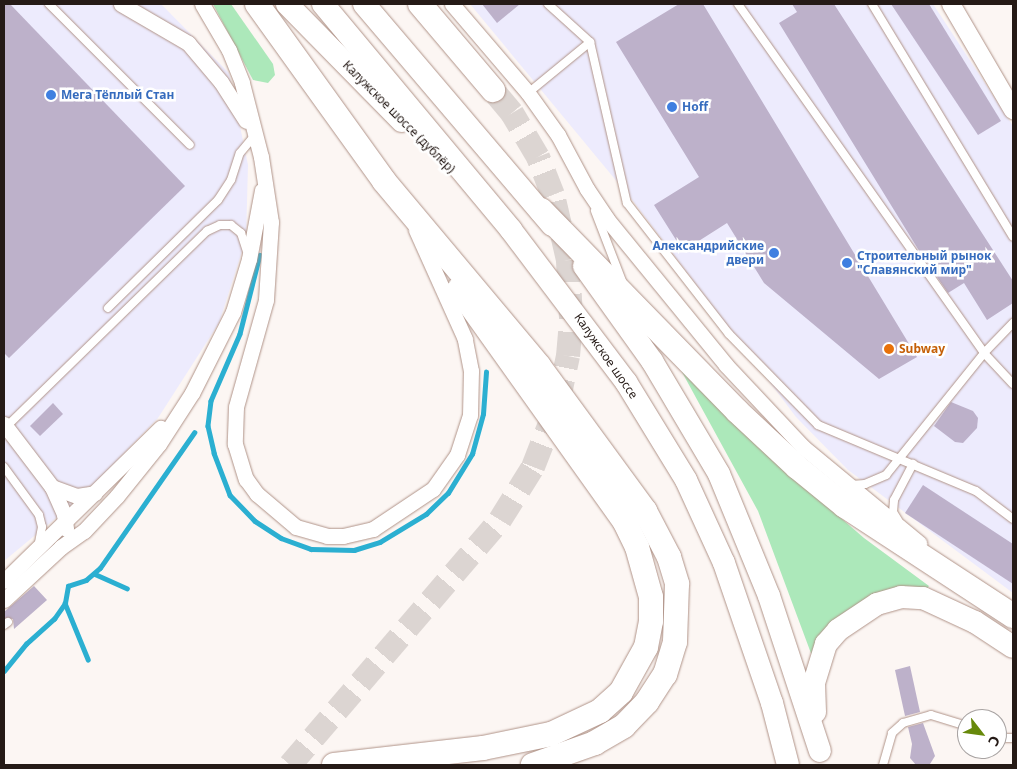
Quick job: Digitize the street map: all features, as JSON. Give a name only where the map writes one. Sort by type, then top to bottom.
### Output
[{"type":"highway","points":[[257,4],[625,522],[646,572],[652,621],[646,647],[621,692],[600,711],[578,723],[520,743],[334,765]]},
{"type":"highway","points":[[420,4],[493,90]]},
{"type":"highway","points":[[384,181],[539,366],[646,511],[661,538],[677,584],[675,642],[665,674],[647,702],[624,726],[595,743],[533,765]]},
{"type":"highway","points":[[541,210],[737,411],[797,467],[845,506],[1013,616]]},
{"type":"main road","name":"Калужское шоссе (дублёр)","points":[[287,4],[511,230]]},
{"type":"main road","name":"Калужское шоссе","points":[[323,4],[511,230],[626,382],[686,480],[742,610],[772,703],[788,765]]},
{"type":"main road","points":[[364,4],[541,210],[652,360],[719,474],[750,546],[822,758]]},
{"type":"main road","points":[[822,758],[814,683],[818,663],[826,644],[838,630],[877,604],[901,597],[922,598],[975,622],[1013,647]]},
{"type":"street","points":[[120,4],[188,43],[221,82],[255,135]]},
{"type":"street","points":[[202,4],[229,50],[242,83],[255,135],[271,222],[270,274],[262,320],[236,407],[235,444],[246,479],[257,494],[284,520],[311,533],[327,536],[359,534],[389,520],[433,488],[457,455],[464,436],[472,392],[465,339],[411,219]]},
{"type":"street","points":[[452,4],[528,93],[558,135],[587,190],[726,365],[803,447],[846,485],[904,530],[969,586]]},
{"type":"street","points":[[951,4],[1013,110]]},
{"type":"street","points":[[4,600],[61,547],[84,531],[117,496],[158,444],[183,406],[226,330],[249,259],[263,176]]},
{"type":"street","points":[[4,581],[183,406]]},
{"type":"street","points":[[5,426],[52,487],[66,522],[61,547]]},
{"type":"street","points":[[52,487],[77,496],[96,493]]},
{"type":"lane","points":[[49,4],[190,145]]},
{"type":"lane","points":[[548,4],[590,42],[627,203],[729,334],[818,425],[899,457],[976,491],[1013,520]]},
{"type":"lane","points":[[738,4],[984,353],[1013,384]]},
{"type":"lane","points":[[872,4],[1013,237]]},
{"type":"lane","points":[[528,93],[590,42]]},
{"type":"lane","points":[[108,308],[218,200],[231,180],[240,153],[255,135]]},
{"type":"lane","points":[[587,190],[652,360]]},
{"type":"lane","points":[[5,426],[214,226],[226,224],[237,228],[249,259]]},
{"type":"lane","points":[[846,485],[878,481],[984,353],[1013,323]]},
{"type":"lane","points":[[904,530],[892,512],[894,500],[914,464]]},
{"type":"lane","points":[[4,467],[35,507],[42,521],[42,535],[34,552]]},
{"type":"lane","points":[[883,765],[892,733],[903,722],[931,715],[957,723]]},
{"type":"shaded area","points":[[4,4],[161,4],[229,73],[248,165],[246,239],[219,323],[158,418],[85,494],[4,561]]},
{"type":"shaded area","name":"Строительный рынок \"Славянский мир\"","points":[[470,4],[933,4],[1013,126],[1013,593],[848,470],[796,417],[633,201]]},
{"type":"green space","points":[[213,4],[231,4],[273,64],[275,75],[268,83],[253,80]]},
{"type":"green space","points":[[677,363],[753,442],[864,538],[929,586],[926,590],[900,590],[812,656],[758,511]]},
{"type":"building","name":"Мега Тёплый Cтан","points":[[4,4],[10,4],[185,186],[9,358],[4,353]]},
{"type":"building","points":[[482,4],[520,4],[497,23]]},
{"type":"building","points":[[679,4],[703,4],[917,357],[879,379],[764,283],[727,223],[683,251],[654,205],[699,177],[616,42]]},
{"type":"building","points":[[792,4],[834,4],[1013,281],[1013,303],[987,320],[964,283],[948,293],[918,249],[779,23],[797,12]]},
{"type":"building","points":[[891,4],[929,4],[1001,121],[978,135]]},
{"type":"building","points":[[951,402],[973,411],[978,418],[977,428],[963,443],[955,442],[934,426]]},
{"type":"building","points":[[53,403],[63,414],[40,436],[30,426]]},
{"type":"building","points":[[923,485],[1013,544],[1013,584],[905,513]]},
{"type":"building","points":[[34,586],[47,600],[14,629],[13,619],[4,618],[4,612]]},
{"type":"building","points":[[910,666],[920,712],[905,716],[895,670]]},
{"type":"building","points":[[923,723],[935,756],[930,764],[916,765],[910,758],[912,744],[908,727]]},
{"type":"waterway","points":[[260,255],[240,334],[211,401],[208,426],[214,453],[230,495],[255,521],[281,538],[311,549],[354,550],[380,542],[426,514],[448,493],[472,454],[483,414],[486,372]]},
{"type":"waterway","points":[[4,671],[26,644],[54,619],[65,603],[68,586],[86,580],[100,568],[194,433]]},
{"type":"waterway","points":[[95,574],[127,588]]},
{"type":"waterway","points":[[65,603],[88,659]]},
{"type":"tunnel","points":[[290,765],[500,520],[533,467],[558,403],[568,356],[571,318],[568,260],[553,195],[538,157],[512,113],[493,90]]},
{"type":"place","name":"Мега Тёплый Cтан","points":[[51,95]]},
{"type":"place","name":"Hoff","points":[[672,107]]},
{"type":"place","name":"Александрийские двери","points":[[774,253]]},
{"type":"place","name":"Строительный рынок \"Славянский мир\"","points":[[847,263]]},
{"type":"place","name":"Subway","points":[[889,349]]}]
